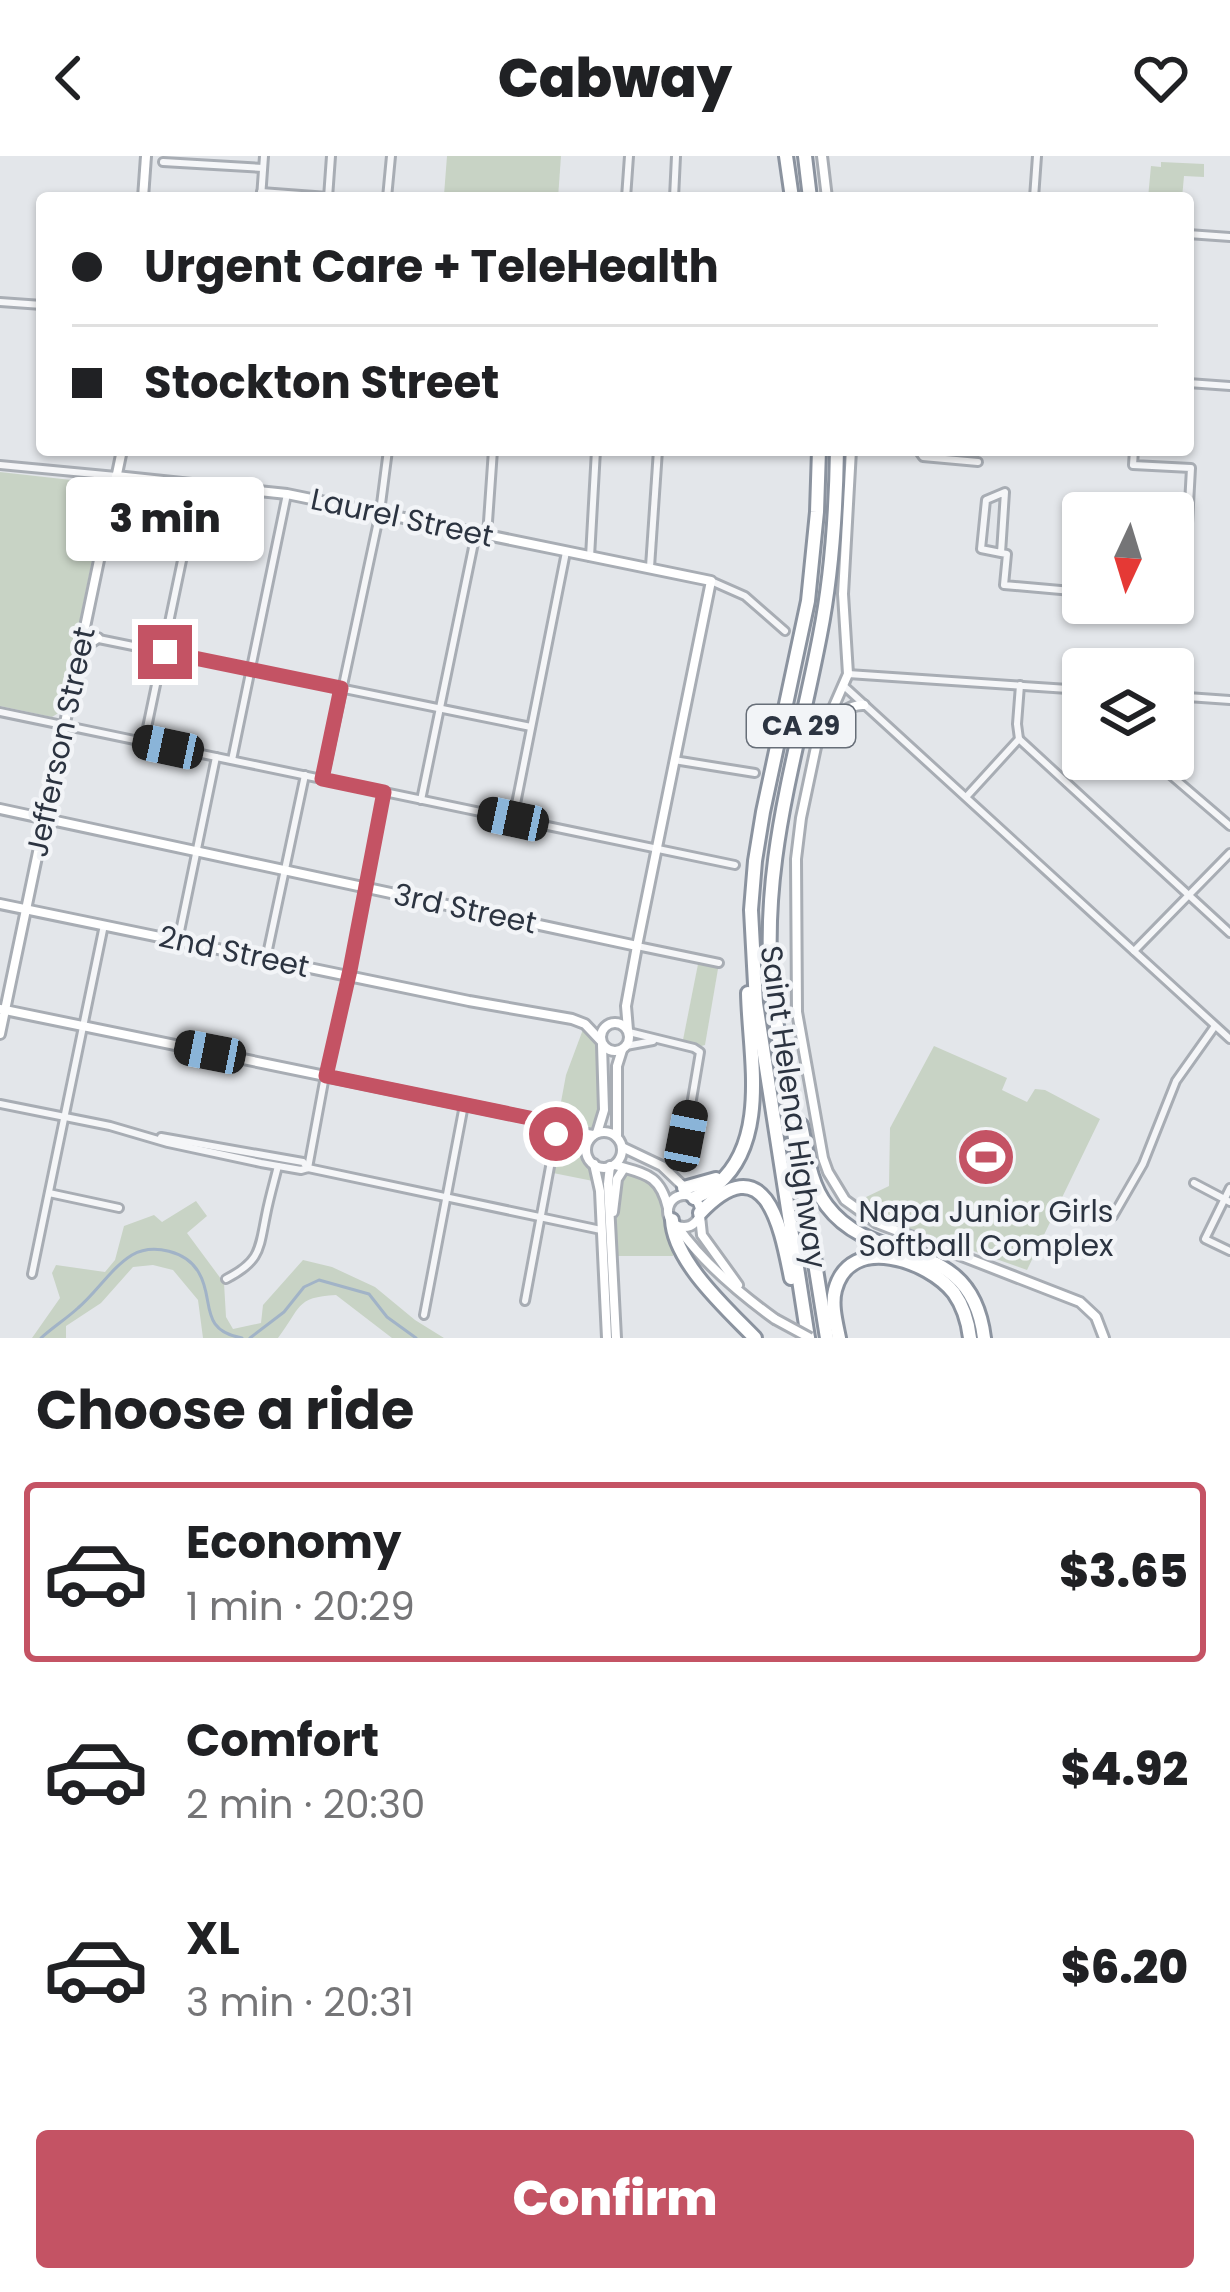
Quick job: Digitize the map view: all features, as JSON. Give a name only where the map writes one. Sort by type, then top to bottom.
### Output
[{"type":"highway","points":[[786,156],[791,192]]},
{"type":"highway","points":[[805,156],[809,192]]},
{"type":"highway","name":"Saint Helena Highway","points":[[808,1338],[756,1003],[751,910],[755,861],[808,601],[818,456]]},
{"type":"highway","name":"Saint Helena Highway","points":[[826,1338],[768,959],[772,863],[826,599],[836,456]]},
{"type":"highway","points":[[690,1194],[728,1173],[743,1143],[752,1106],[746,924],[755,861]]},
{"type":"highway","points":[[773,1001],[820,1196],[850,1228],[954,1274],[976,1304],[984,1338]]},
{"type":"highway","points":[[700,1214],[718,1196],[735,1189],[755,1191],[766,1198],[780,1223],[808,1338]]},
{"type":"highway","points":[[672,1218],[673,1232],[689,1263],[755,1338]]},
{"type":"highway","points":[[838,1338],[834,1298],[839,1280],[859,1262],[883,1256],[918,1267],[944,1283],[962,1306],[970,1338]]},
{"type":"street","points":[[143,192],[146,156]]},
{"type":"street","points":[[261,192],[264,156]]},
{"type":"street","points":[[328,192],[331,156]]},
{"type":"street","points":[[388,192],[391,156]]},
{"type":"street","points":[[626,192],[629,156]]},
{"type":"street","points":[[674,192],[676,156]]},
{"type":"street","points":[[821,156],[826,192]]},
{"type":"street","points":[[1034,192],[1037,156]]},
{"type":"street","points":[[163,162],[263,168]]},
{"type":"street","points":[[1194,234],[1230,237]]},
{"type":"street","points":[[0,302],[36,305]]},
{"type":"street","points":[[1194,383],[1230,386]]},
{"type":"street","name":"Jefferson Street","points":[[0,1034],[121,456]]},
{"type":"street","points":[[322,779],[380,512],[387,456]]},
{"type":"street","points":[[487,536],[493,456]]},
{"type":"street","points":[[590,556],[596,456]]},
{"type":"street","points":[[650,567],[658,456]]},
{"type":"street","points":[[851,456],[843,594],[848,674],[816,747],[797,843],[795,986],[800,1037],[828,1172],[845,1200],[878,1223],[1080,1301],[1096,1317],[1104,1338]]},
{"type":"street","points":[[922,456],[978,462]]},
{"type":"street","points":[[1134,456],[1133,466],[1192,468],[1190,492]]},
{"type":"street","name":"Laurel Street","points":[[0,465],[287,494],[650,567],[711,581],[746,596],[785,631]]},
{"type":"street","points":[[144,742],[199,484]]},
{"type":"street","points":[[1001,553],[1005,492],[986,500],[981,549],[1001,553],[1007,554],[1004,585],[1062,590]]},
{"type":"street","points":[[232,760],[287,494]]},
{"type":"street","points":[[421,800],[476,533]]},
{"type":"street","points":[[513,819],[566,552]]},
{"type":"street","points":[[607,1338],[602,1265],[621,1154],[617,1066],[628,1031],[626,1006],[637,946],[711,581]]},
{"type":"street","points":[[84,636],[531,727]]},
{"type":"street","points":[[76,675],[82,670],[86,649],[98,638]]},
{"type":"street","points":[[848,674],[1062,688]]},
{"type":"street","points":[[1020,685],[1019,739],[1230,933]]},
{"type":"street","points":[[844,686],[1230,1039]]},
{"type":"street","points":[[1194,697],[1230,700]]},
{"type":"street","points":[[816,747],[846,709],[865,705]]},
{"type":"street","points":[[0,712],[735,865]]},
{"type":"street","points":[[967,796],[1019,739]]},
{"type":"street","points":[[178,940],[216,757]]},
{"type":"street","points":[[674,760],[755,773]]},
{"type":"street","points":[[266,959],[305,776]]},
{"type":"street","points":[[1177,780],[1230,826]]},
{"type":"street","points":[[308,1168],[384,792]]},
{"type":"street","name":"3rd Street","points":[[0,809],[719,963]]},
{"type":"street","points":[[1134,952],[1230,853]]},
{"type":"street","name":"2nd Street","points":[[0,904],[572,1019],[589,1027],[602,1042]]},
{"type":"street","points":[[32,1274],[104,925]]},
{"type":"street","points":[[616,1338],[600,1191],[586,1150],[604,1110],[604,1028],[626,1006]]},
{"type":"street","points":[[2,1010],[544,1121],[557,1129],[609,1133],[662,1166],[690,1194],[700,1214],[702,1235],[742,1291]]},
{"type":"street","points":[[613,1023],[694,1048],[702,1056],[686,1154]]},
{"type":"street","points":[[1112,1216],[1139,1172],[1176,1081],[1216,1026]]},
{"type":"street","points":[[602,1042],[612,1051],[657,1040]]},
{"type":"street","points":[[0,1104],[168,1143],[606,1231]]},
{"type":"street","points":[[424,1316],[464,1105]]},
{"type":"street","points":[[526,1301],[557,1129]]},
{"type":"street","points":[[155,1137],[303,1162],[308,1168]]},
{"type":"street","points":[[594,1164],[652,1177],[672,1218],[721,1277],[808,1338]]},
{"type":"street","points":[[226,1279],[256,1257],[278,1166]]},
{"type":"street","points":[[1194,1183],[1227,1200]]},
{"type":"street","points":[[1230,1189],[1205,1239],[1230,1251]]},
{"type":"street","points":[[49,1192],[119,1208]]},
{"type":"street","points":[[672,1218],[676,1198],[690,1194]]},
{"type":"street","points":[[672,1218],[690,1226],[700,1214]]},
{"type":"street","points":[[602,1265],[607,1294],[612,1294]]},
{"type":"green space","points":[[447,156],[561,156],[558,192],[444,192]]},
{"type":"green space","points":[[1161,162],[1204,164],[1204,177],[1184,176],[1183,192],[1149,192],[1151,166],[1161,167]]},
{"type":"green space","points":[[0,472],[98,483],[106,490],[65,695],[60,712],[52,717],[0,706]]},
{"type":"green space","points":[[699,959],[719,963],[705,1045],[694,1048],[682,1045]]},
{"type":"green space","points":[[585,1024],[601,1041],[604,1110],[586,1150],[598,1182],[548,1172],[566,1075]]},
{"type":"green space","name":"Napa Junior Girls Softball Complex","points":[[934,1046],[1007,1078],[1002,1090],[1027,1102],[1035,1089],[1045,1090],[1100,1119],[1027,1270],[886,1220],[862,1199],[889,1186],[890,1128]]},
{"type":"green space","points":[[624,1168],[653,1178],[665,1194],[673,1256],[611,1256],[613,1199]]},
{"type":"green space","points":[[196,1201],[207,1216],[187,1233],[224,1283],[226,1317],[233,1329],[261,1323],[263,1305],[303,1260],[332,1267],[375,1287],[444,1338],[392,1338],[336,1295],[306,1302],[278,1338],[203,1338],[198,1300],[173,1270],[153,1265],[133,1267],[101,1303],[66,1326],[66,1338],[32,1338],[60,1298],[52,1273],[56,1265],[105,1272],[115,1260],[124,1226],[154,1215],[162,1222]]},
{"type":"waterway","points":[[41,1338],[85,1302],[124,1260],[140,1251],[159,1250],[178,1254],[194,1265],[204,1283],[213,1321],[228,1334],[242,1338]]},
{"type":"waterway","points":[[250,1338],[284,1312],[304,1287],[319,1280],[369,1294],[387,1317],[416,1338]]},
{"type":"place","name":"Napa Junior Girls Softball Complex","points":[[986,1157]]},
{"type":"route","points":[[165,652],[341,688],[322,779],[384,792],[326,1076],[544,1121],[557,1129],[556,1134]]}]
